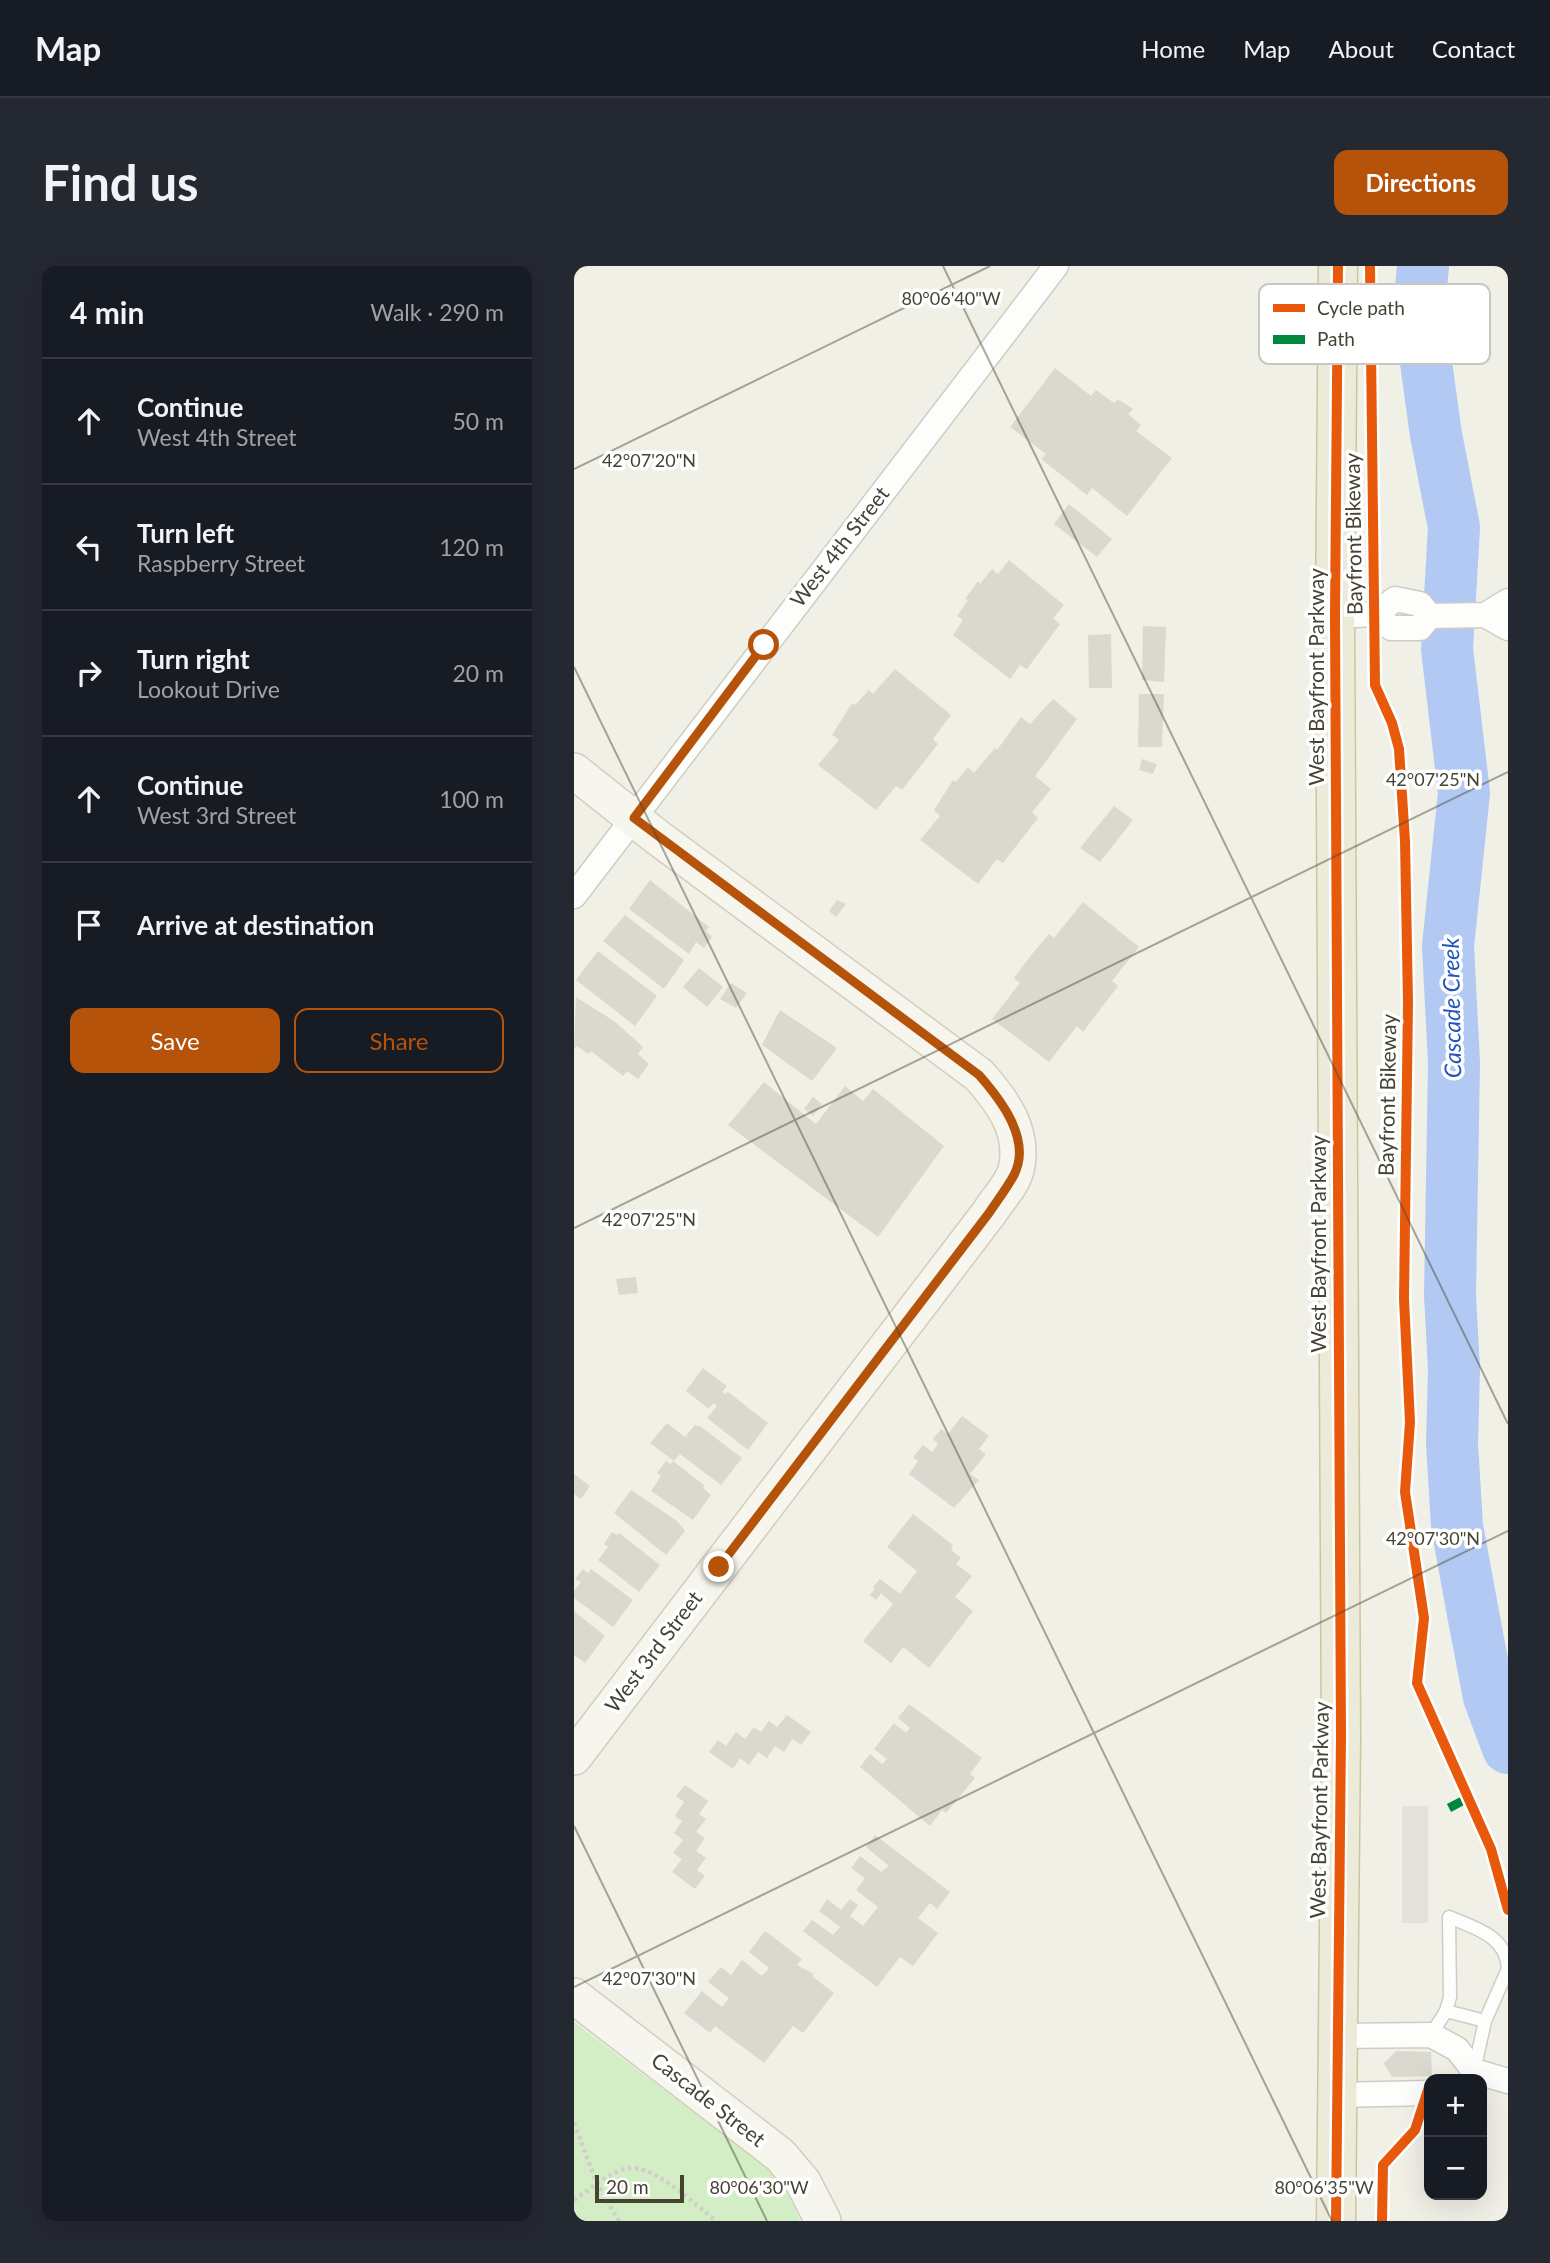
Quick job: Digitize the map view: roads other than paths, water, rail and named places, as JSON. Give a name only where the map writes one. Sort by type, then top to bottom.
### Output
[{"type":"highway","name":"West Bayfront Parkway","points":[[1338,266],[1338,284]]},
{"type":"highway","name":"West Bayfront Parkway","points":[[1336,2221],[1341,1708],[1335,616],[1337,364]]},
{"type":"street","name":"West 4th Street","points":[[574,896],[1056,266]]},
{"type":"street","points":[[1335,616],[1376,614],[1395,599],[1420,604],[1430,616],[1485,615],[1508,601]]},
{"type":"street","points":[[1485,615],[1508,628]]},
{"type":"street","points":[[574,771],[634,818]]},
{"type":"street","name":"West 3rd Street","points":[[574,1757],[989,1213],[1016,1172],[1018,1146],[1012,1121],[999,1098],[979,1075],[634,818]]},
{"type":"street","name":"Cascade Street","points":[[574,1996],[780,2155],[803,2182],[822,2221]]},
{"type":"street","points":[[1337,2036],[1431,2035],[1457,2049],[1468,2074]]},
{"type":"street","points":[[1487,2078],[1508,2081]]},
{"type":"street","points":[[1336,2095],[1424,2094]]},
{"type":"lane","points":[[1431,2035],[1446,2011],[1450,1997],[1449,1917],[1488,1933],[1508,1955],[1508,1969],[1485,2021],[1468,2074]]},
{"type":"lane","points":[[1446,2011],[1485,2021]]},
{"type":"waterway","name":"Cascade Creek","points":[[1421,284],[1423,266]]},
{"type":"waterway","name":"Cascade Creek","points":[[1426,364],[1436,435],[1454,527],[1447,649],[1464,793],[1448,946],[1454,1063],[1450,1295],[1454,1370],[1452,1443],[1457,1526],[1472,1608],[1489,1697],[1508,1748]]}]
